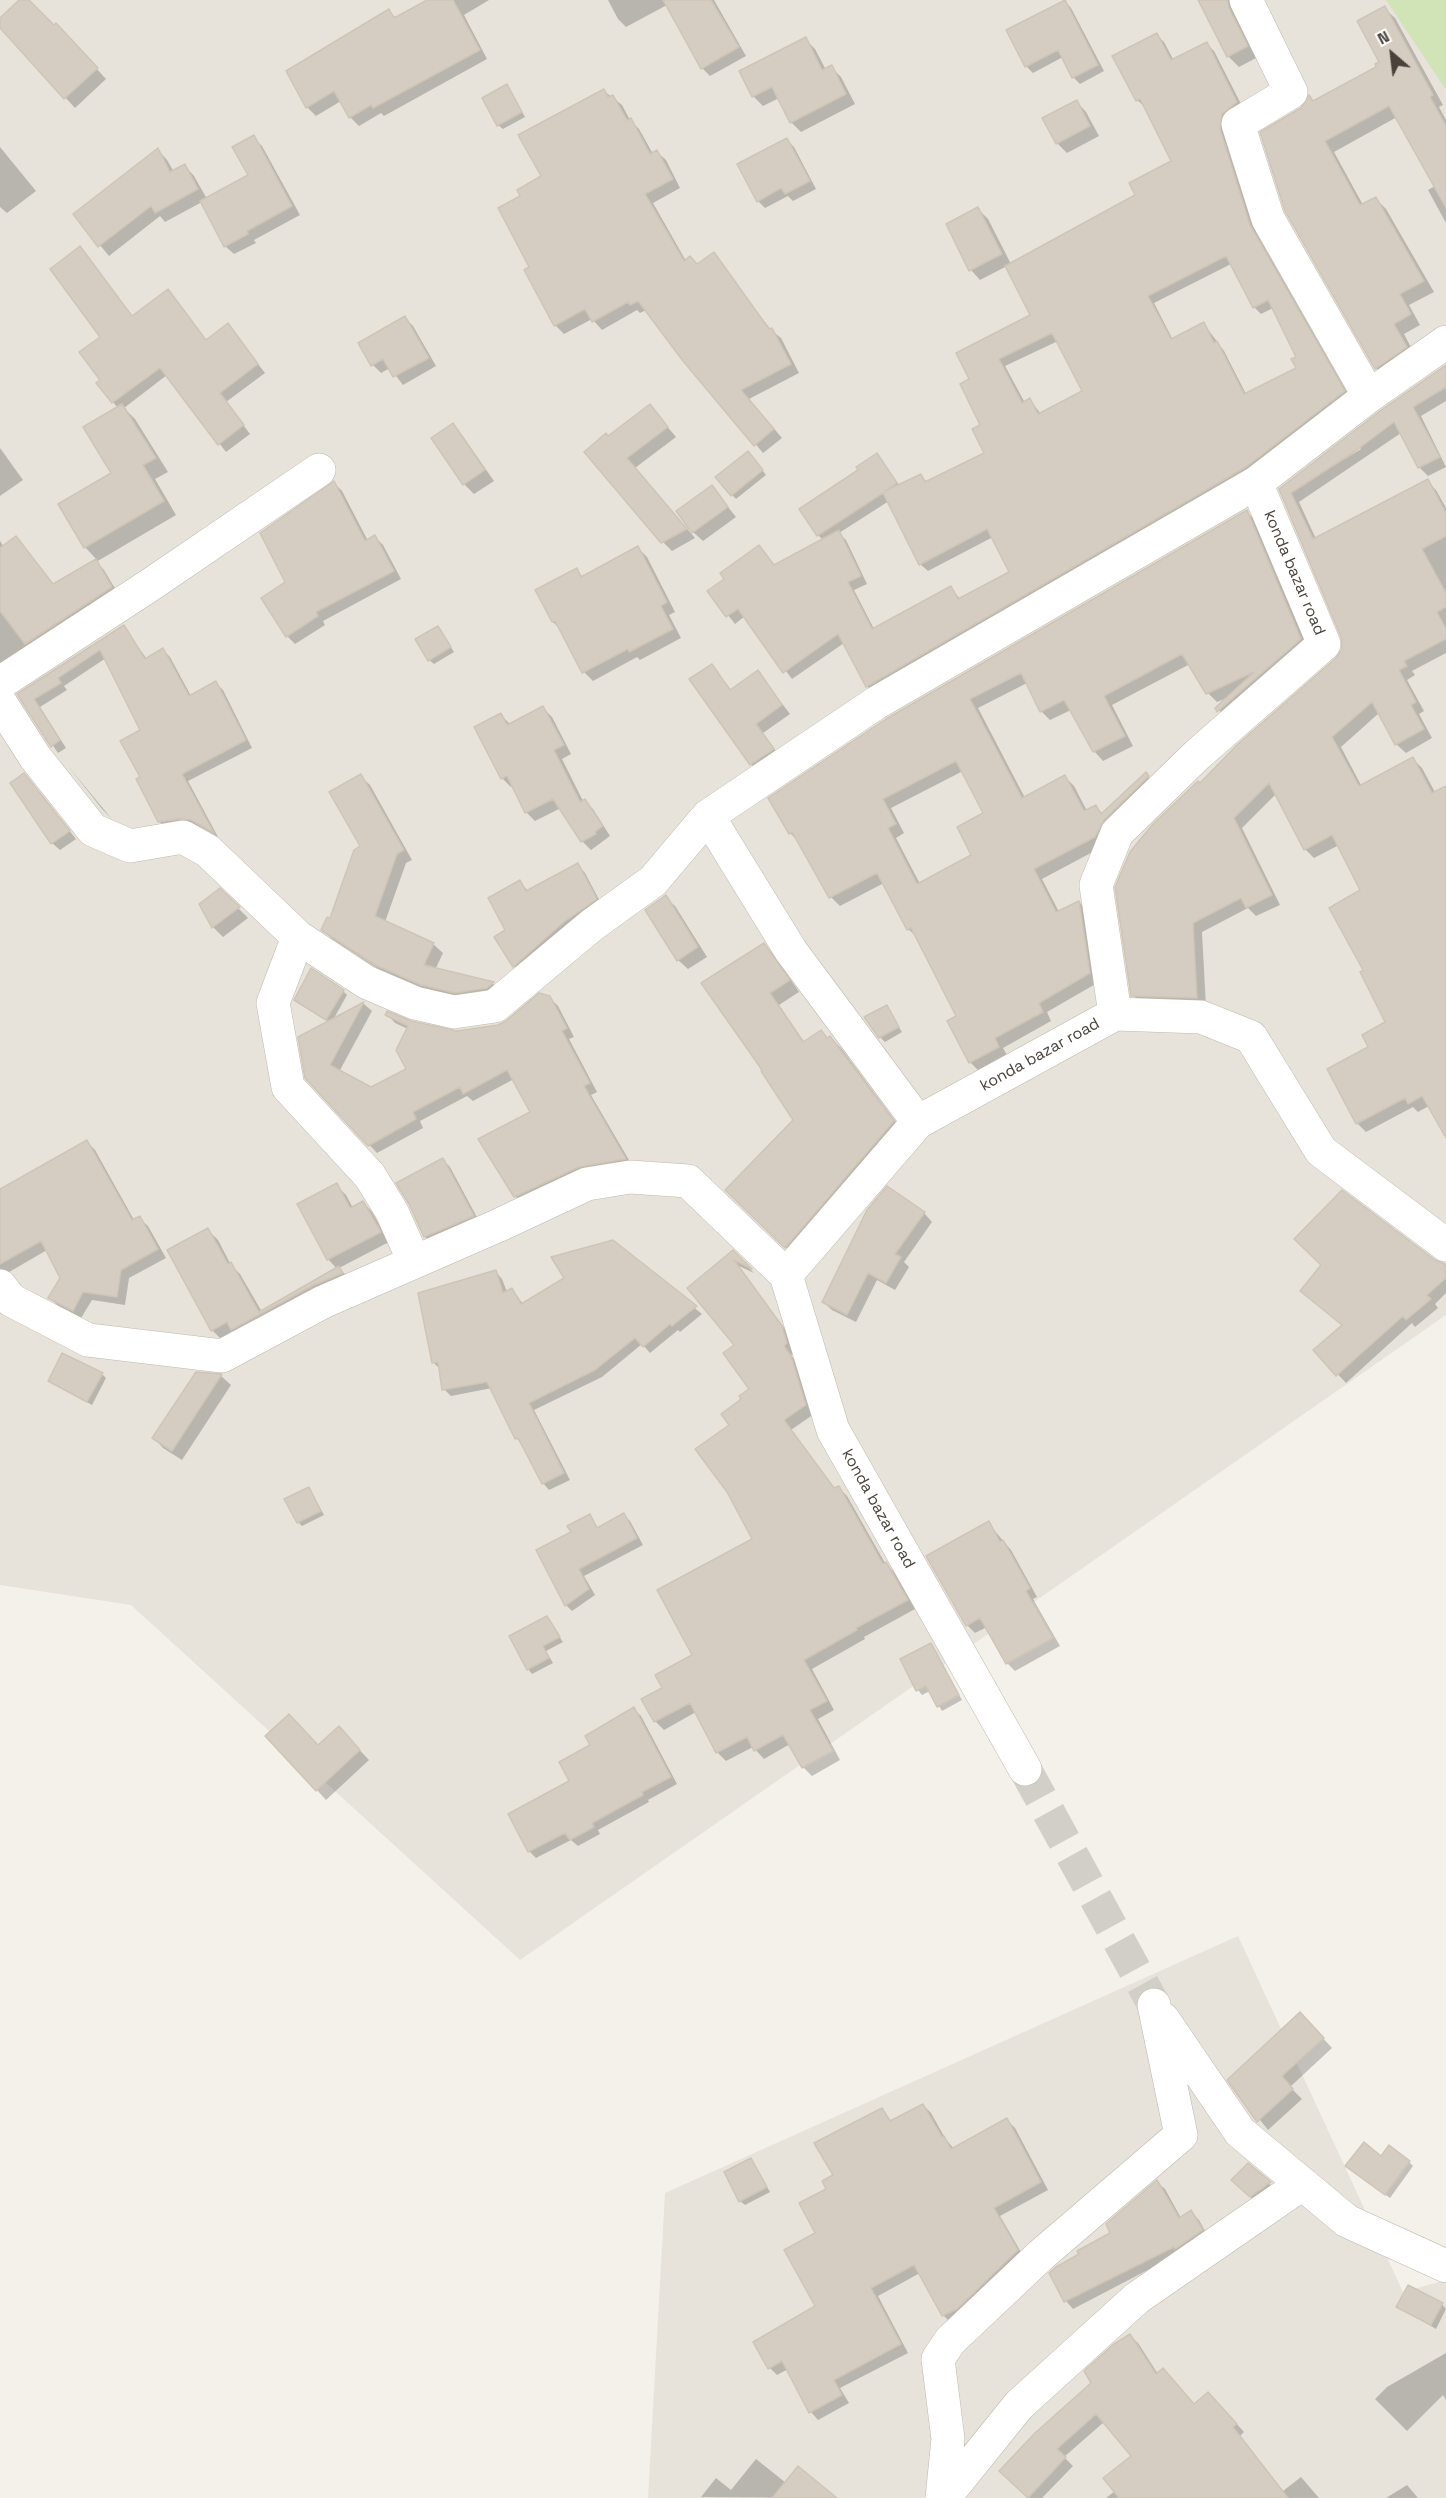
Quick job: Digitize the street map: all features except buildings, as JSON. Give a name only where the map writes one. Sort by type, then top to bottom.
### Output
[{"type":"street","points":[[1246,0],[1291,92],[1238,124],[1268,219],[1369,396]]},
{"type":"street","points":[[0,702],[35,757],[93,830],[130,846],[183,837],[207,851],[298,937],[366,982],[415,1003],[454,1012],[495,1006],[592,926],[653,881],[708,816],[876,703],[1256,483],[1369,396],[1446,342]]},
{"type":"street","points":[[0,683],[319,470]]},
{"type":"street","name":"konda bazar road","points":[[1024,1769],[833,1430],[786,1275],[918,1122],[1115,1014],[1096,885],[1117,833],[1197,755],[1324,644],[1256,483]]},
{"type":"street","points":[[708,816],[791,951],[918,1122]]},
{"type":"street","points":[[298,937],[273,1003],[288,1087],[370,1176],[393,1212],[414,1261]]},
{"type":"street","points":[[1115,1014],[1201,1017],[1251,1037],[1321,1151],[1446,1245]]},
{"type":"street","points":[[0,1286],[11,1300],[88,1340],[222,1356],[323,1302],[587,1184],[630,1177],[688,1181],[786,1275]]},
{"type":"street","points":[[943,2498],[948,2439],[938,2359],[950,2341],[1041,2255],[1181,2135],[1154,2005],[1240,2132],[1347,2221],[1446,2266]]},
{"type":"street","points":[[943,2498],[1019,2405],[1137,2298],[1302,2184]]},
{"type":"shaded area","points":[[0,0],[1446,0],[1446,1315],[520,1960],[131,1605],[0,1585]]},
{"type":"shaded area","points":[[1238,1936],[1403,2292],[1446,2280],[1446,2498],[648,2498],[665,2193]]},
{"type":"green space","points":[[1386,0],[1446,0],[1446,90]]},
{"type":"tunnel","points":[[1025,1769],[1154,2005]]}]
